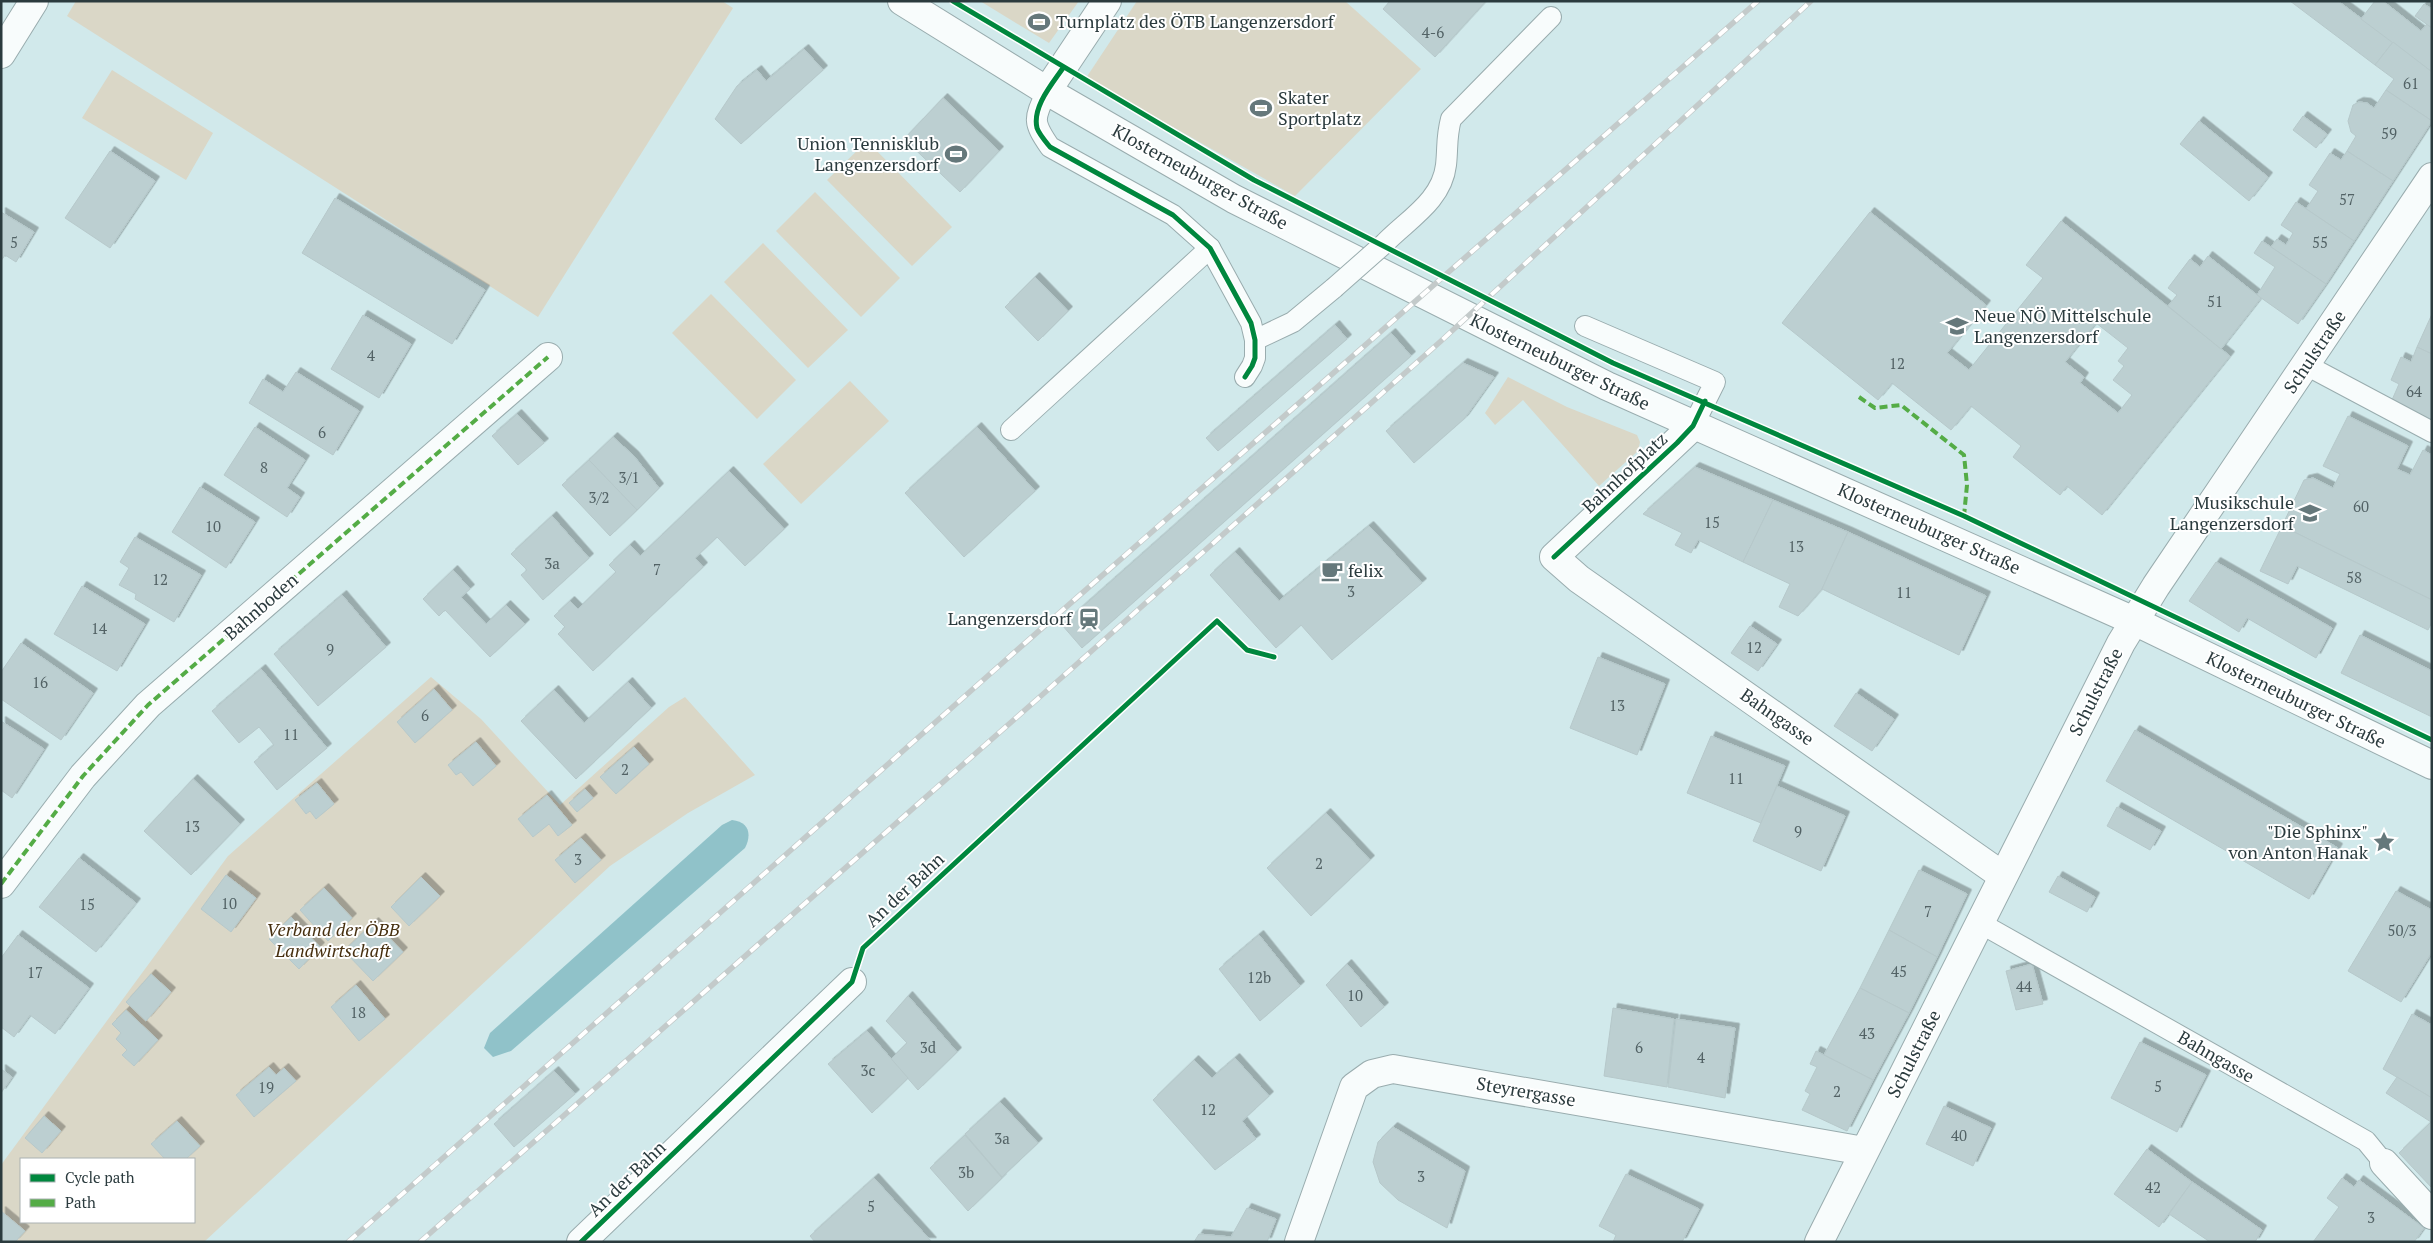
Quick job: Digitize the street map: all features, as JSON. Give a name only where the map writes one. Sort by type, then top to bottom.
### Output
[{"type":"street","points":[[1,54],[34,1]]},
{"type":"street","name":"Klosterneuburger Straße","points":[[902,1],[1047,91],[1234,199],[1607,386],[1693,426],[1807,474],[2134,621],[2432,765]]},
{"type":"street","points":[[1047,91],[1107,1]]},
{"type":"street","name":"Schulstraße","points":[[1819,1242],[2134,621],[2432,177]]},
{"type":"street","name":"Bahnboden","points":[[1,884],[83,776],[148,705],[548,357]]},
{"type":"street","name":"Bahnhofplatz","points":[[1554,557],[1693,426]]},
{"type":"street","name":"Bahngasse","points":[[1554,557],[1580,579],[2003,876]]},
{"type":"street","name":"An der Bahn","points":[[581,1242],[852,982]]},
{"type":"street","name":"Steyrergasse","points":[[1299,1242],[1354,1087],[1372,1074],[1393,1069],[1864,1151]]},
{"type":"street","name":"Bahngasse","points":[[2384,1163],[2432,1215]]},
{"type":"lane","points":[[1255,340],[1293,322],[1414,219],[1439,188],[1446,166],[1446,139],[1451,119],[1551,17]]},
{"type":"lane","points":[[1047,91],[1037,113],[1037,129],[1050,147],[1172,215],[1210,248],[1251,323],[1255,340],[1255,358],[1245,376]]},
{"type":"lane","points":[[1010,430],[1210,248]]},
{"type":"lane","name":"Bahnhofplatz","points":[[1585,326],[1714,382],[1693,426]]},
{"type":"lane","points":[[2306,365],[2432,432]]},
{"type":"lane","name":"Bahngasse","points":[[1980,923],[2366,1141],[2384,1163]]},
{"type":"green space","points":[[76,1],[722,1],[733,8],[538,317],[67,16]]},
{"type":"green space","name":"Turnplatz des ÖTB Langenzersdorf","points":[[980,1],[1079,1],[1049,43]]},
{"type":"green space","name":"Skater Sportplatz","points":[[1137,1],[1345,1],[1421,69],[1295,196],[1086,78]]},
{"type":"green space","points":[[112,70],[213,133],[186,180],[82,118]]},
{"type":"green space","points":[[867,141],[952,227],[912,266],[827,180]]},
{"type":"green space","points":[[815,192],[900,278],[861,317],[776,231]]},
{"type":"green space","points":[[763,243],[848,330],[808,368],[724,282]]},
{"type":"green space","points":[[711,294],[796,380],[757,419],[672,333]]},
{"type":"green space","points":[[1508,377],[1567,407],[1637,435],[1640,442],[1638,451],[1599,486],[1523,400],[1495,425],[1485,413]]},
{"type":"green space","points":[[850,381],[889,421],[801,504],[763,464]]},
{"type":"green space","name":"Verband der ÖBB Landwirtschaft","points":[[431,677],[481,719],[560,805],[669,707],[685,697],[755,775],[688,813],[610,866],[204,1242],[1,1242],[1,1165],[228,856]]},
{"type":"water","points":[[732,820],[742,823],[748,830],[745,848],[511,1051],[493,1057],[484,1048],[490,1033],[722,825]]},
{"type":"building","points":[[1390,1],[1486,1],[1435,57],[1383,9]]},
{"type":"building","points":[[2290,1],[2338,1],[2393,42],[2375,65]]},
{"type":"building","points":[[2375,1],[2383,1],[2421,31],[2427,24],[2432,28],[2432,72],[2361,19]]},
{"type":"building","points":[[2424,4],[2432,9],[2432,28],[2415,16]]},
{"type":"building","points":[[2393,42],[2432,72],[2432,121],[2386,90],[2394,79],[2375,65]]},
{"type":"building","points":[[804,49],[823,70],[741,144],[715,119],[737,86],[757,70],[766,81]]},
{"type":"building","points":[[2386,90],[2432,121],[2393,181],[2347,151],[2356,136],[2351,132],[2348,121],[2353,105],[2359,102],[2367,103],[2374,108]]},
{"type":"building","points":[[943,98],[999,151],[960,192],[904,139]]},
{"type":"building","points":[[2303,116],[2327,134],[2316,148],[2293,130]]},
{"type":"building","points":[[2199,121],[2268,177],[2249,201],[2180,144]]},
{"type":"building","points":[[110,151],[155,181],[110,248],[65,218]]},
{"type":"building","points":[[2347,151],[2393,181],[2354,241],[2306,209],[2318,191],[2309,185],[2330,153],[2341,160]]},
{"type":"building","points":[[335,198],[485,290],[452,344],[302,253]]},
{"type":"building","points":[[2296,202],[2354,241],[2326,284],[2271,247],[2277,239],[2286,245],[2293,233],[2281,225]]},
{"type":"building","points":[[1,212],[34,232],[16,262],[5,255],[1,261]]},
{"type":"building","name":"Neue NÖ Mittelschule Langenzersdorf","points":[[1870,212],[1986,305],[1947,353],[1969,370],[2043,278],[2026,265],[2061,221],[2230,356],[2102,515],[2067,486],[2060,495],[2013,457],[2021,446],[1971,406],[1951,430],[1892,383],[1878,400],[1782,323]],"holes":[[[2096,323],[2128,348],[2118,361],[2124,366],[2113,380],[2132,395],[2118,413],[2080,383],[2084,377],[2065,362]]]},
{"type":"building","points":[[2262,241],[2326,284],[2298,324],[2257,295],[2275,267],[2254,253]]},
{"type":"building","points":[[2208,256],[2261,298],[2221,349],[2168,306],[2177,295],[2168,288],[2190,259],[2200,267]]},
{"type":"building","points":[[1035,277],[1068,311],[1038,341],[1005,307]]},
{"type":"building","points":[[2432,314],[2432,354],[2417,347]]},
{"type":"building","points":[[363,315],[411,344],[379,398],[331,369]]},
{"type":"building","points":[[1335,325],[1347,339],[1218,451],[1206,438]]},
{"type":"building","points":[[1391,333],[1411,356],[1082,648],[1062,625]]},
{"type":"building","points":[[2417,347],[2432,354],[2432,422],[2392,400],[2399,384],[2391,380],[2401,357],[2411,362]]},
{"type":"building","points":[[1463,363],[1494,377],[1464,419],[1414,463],[1386,431]]},
{"type":"building","points":[[296,372],[359,411],[333,455],[249,403],[263,379],[283,392]]},
{"type":"building","points":[[517,414],[544,443],[518,465],[492,436]]},
{"type":"building","points":[[2348,416],[2408,446],[2397,469],[2410,475],[2423,450],[2432,455],[2432,600],[2282,526],[2304,480],[2313,478],[2333,488],[2340,474],[2323,466]]},
{"type":"building","points":[[255,427],[305,460],[287,488],[300,497],[287,517],[224,475]]},
{"type":"building","points":[[977,427],[1035,491],[964,557],[905,493]]},
{"type":"building","points":[[613,437],[634,456],[659,488],[637,510],[589,460]]},
{"type":"building","points":[[589,460],[637,510],[610,536],[562,485]]},
{"type":"building","points":[[1695,467],[1773,500],[1743,562],[1698,540],[1691,553],[1675,545],[1682,533],[1643,514]]},
{"type":"building","points":[[729,471],[784,529],[745,566],[717,537],[695,558],[703,567],[593,671],[558,634],[565,627],[554,616],[570,601],[578,609],[616,572],[609,565],[630,545],[640,556]]},
{"type":"building","points":[[200,487],[255,522],[226,568],[172,532]]},
{"type":"building","points":[[1773,500],[1848,532],[1822,589],[1798,616],[1779,607],[1790,584],[1743,562]]},
{"type":"building","points":[[552,516],[589,558],[543,600],[521,575],[527,570],[511,554]]},
{"type":"building","points":[[1369,526],[1422,583],[1332,660],[1301,625],[1276,648],[1210,575],[1235,552],[1279,601]]},
{"type":"building","points":[[2282,526],[2432,600],[2432,622],[2428,630],[2297,566],[2288,584],[2260,571]]},
{"type":"building","points":[[1848,532],[1986,596],[1959,655],[1822,589]]},
{"type":"building","points":[[135,537],[201,575],[174,622],[135,599],[136,594],[119,585],[129,568],[120,562]]},
{"type":"building","points":[[2216,562],[2332,628],[2316,658],[2247,618],[2239,632],[2189,601]]},
{"type":"building","points":[[453,570],[470,589],[461,597],[486,624],[506,605],[525,624],[490,657],[445,610],[439,616],[423,599]]},
{"type":"building","points":[[82,586],[145,624],[117,671],[54,634]]},
{"type":"building","points":[[342,595],[386,647],[318,706],[274,654]]},
{"type":"building","points":[[1750,626],[1777,644],[1758,671],[1731,653]]},
{"type":"building","points":[[2360,635],[2432,671],[2432,717],[2341,673]]},
{"type":"building","points":[[21,643],[93,693],[61,740],[1,699],[1,672]]},
{"type":"building","points":[[1598,657],[1665,684],[1637,755],[1570,728]]},
{"type":"building","points":[[261,669],[327,748],[277,790],[254,762],[274,745],[259,727],[239,743],[212,711]]},
{"type":"building","points":[[628,682],[651,708],[576,779],[521,721],[554,690],[584,723]]},
{"type":"building","points":[[434,689],[452,710],[415,743],[397,722]]},
{"type":"building","points":[[1856,693],[1894,719],[1872,751],[1834,726]]},
{"type":"building","points":[[1,721],[44,749],[12,798],[1,790]]},
{"type":"building","points":[[2135,730],[2338,848],[2309,899],[2106,781]]},
{"type":"building","points":[[1711,736],[1785,766],[1761,823],[1687,793]]},
{"type":"building","points":[[476,742],[496,766],[473,786],[461,772],[456,775],[448,765]]},
{"type":"building","points":[[634,747],[649,764],[616,794],[600,777]]},
{"type":"building","points":[[193,779],[240,824],[191,875],[144,831]]},
{"type":"building","points":[[317,783],[334,804],[316,819],[310,811],[306,814],[295,800]]},
{"type":"building","points":[[1777,786],[1845,816],[1821,871],[1753,841]]},
{"type":"building","points":[[585,789],[593,798],[577,812],[569,803]]},
{"type":"building","points":[[547,795],[572,825],[558,836],[549,824],[533,837],[518,819]]},
{"type":"building","points":[[2117,807],[2161,831],[2150,850],[2107,826]]},
{"type":"building","points":[[1326,813],[1370,860],[1311,916],[1267,868]]},
{"type":"building","points":[[581,838],[601,860],[575,883],[555,860]]},
{"type":"building","points":[[79,858],[136,903],[96,952],[39,907]]},
{"type":"building","points":[[1919,870],[1967,894],[1937,957],[1889,930]]},
{"type":"building","points":[[226,875],[256,898],[231,932],[201,909]]},
{"type":"building","points":[[2058,876],[2095,897],[2087,912],[2049,892]]},
{"type":"building","points":[[421,877],[440,896],[409,926],[391,907]]},
{"type":"building","points":[[324,888],[352,918],[328,941],[300,910]]},
{"type":"building","points":[[2396,891],[2432,910],[2432,952],[2401,1002],[2348,971]]},
{"type":"building","points":[[291,917],[320,947],[299,969],[269,939]]},
{"type":"building","points":[[374,922],[403,952],[373,981],[344,951]]},
{"type":"building","points":[[1889,930],[1937,957],[1909,1013],[1860,988]]},
{"type":"building","points":[[18,935],[89,988],[55,1034],[30,1015],[14,1037],[1,1027],[1,958]]},
{"type":"building","points":[[1259,935],[1300,986],[1260,1021],[1219,969]]},
{"type":"building","points":[[1347,964],[1384,1007],[1361,1027],[1326,985]]},
{"type":"building","points":[[2032,964],[2043,1004],[2016,1010],[2006,971]]},
{"type":"building","points":[[151,974],[171,992],[146,1021],[126,1002]]},
{"type":"building","points":[[356,985],[385,1019],[359,1041],[331,1007]]},
{"type":"building","points":[[1860,988],[1909,1013],[1873,1080],[1824,1055]]},
{"type":"building","points":[[908,996],[957,1052],[918,1090],[891,1059],[907,1043],[886,1021]]},
{"type":"building","points":[[1613,1008],[1674,1019],[1667,1087],[1604,1076]]},
{"type":"building","points":[[126,1010],[158,1040],[134,1066],[122,1055],[127,1050],[116,1039],[121,1033],[112,1024]]},
{"type":"building","points":[[2412,1014],[2432,1025],[2432,1098],[2383,1069]]},
{"type":"building","points":[[1676,1019],[1735,1028],[1725,1098],[1668,1087]]},
{"type":"building","points":[[867,1031],[908,1078],[872,1113],[828,1064]]},
{"type":"building","points":[[2140,1042],[2206,1075],[2177,1132],[2111,1098]]},
{"type":"building","points":[[1816,1051],[1873,1080],[1847,1131],[1802,1110],[1810,1094],[1805,1091],[1817,1067],[1810,1064]]},
{"type":"building","points":[[1235,1058],[1269,1096],[1242,1121],[1256,1139],[1215,1170],[1153,1100],[1194,1060],[1212,1078]]},
{"type":"building","points":[[269,1067],[276,1075],[284,1068],[296,1081],[254,1117],[236,1095]]},
{"type":"building","points":[[1,1069],[12,1077],[1,1093]]},
{"type":"building","points":[[554,1071],[575,1094],[514,1147],[494,1124]]},
{"type":"building","points":[[2397,1077],[2432,1098],[2432,1188],[2399,1153],[2431,1122],[2386,1093]]},
{"type":"building","points":[[1000,1102],[1038,1143],[1002,1177],[965,1134]]},
{"type":"building","points":[[1944,1106],[1991,1128],[1973,1166],[1926,1144]]},
{"type":"building","points":[[44,1116],[61,1131],[42,1153],[25,1138]]},
{"type":"building","points":[[177,1121],[200,1146],[187,1158],[164,1158],[151,1144]]},
{"type":"building","points":[[1393,1127],[1465,1171],[1447,1228],[1398,1200],[1380,1183],[1373,1162],[1378,1142]]},
{"type":"building","points":[[965,1135],[1002,1178],[968,1211],[930,1168]]},
{"type":"building","points":[[2147,1149],[2192,1182],[2159,1227],[2114,1194]]},
{"type":"building","points":[[1626,1174],[1699,1209],[1682,1242],[1613,1242],[1616,1235],[1599,1226]]},
{"type":"building","points":[[874,1178],[932,1242],[815,1242],[810,1236]]},
{"type":"building","points":[[2342,1178],[2354,1187],[2359,1180],[2424,1228],[2414,1242],[2313,1242],[2339,1207],[2327,1198]]},
{"type":"building","points":[[2192,1182],[2262,1230],[2255,1242],[2210,1242],[2169,1214]]},
{"type":"building","points":[[1247,1208],[1276,1219],[1267,1242],[1194,1242],[1199,1234],[1231,1237]]},
{"type":"building","points":[[1,1211],[25,1231],[15,1242],[1,1242]]},
{"type":"railway","points":[[348,1242],[1008,658],[1758,1]]},
{"type":"railway","points":[[420,1242],[1441,341],[1811,1]]},
{"type":"marked path","points":[[1,884],[83,776],[148,705],[548,357]]},
{"type":"marked path","points":[[1859,397],[1875,408],[1901,405],[1964,455],[1967,485],[1964,516]]},
{"type":"cycle path","points":[[953,1],[1254,180],[1613,363],[1964,516],[2432,740]]},
{"type":"cycle path","points":[[1063,68],[1044,96],[1037,112],[1036,120],[1039,133],[1050,147],[1173,215],[1210,248],[1251,323],[1255,340],[1255,358],[1245,377]]},
{"type":"cycle path","points":[[1554,557],[1677,443],[1693,426],[1705,401]]},
{"type":"cycle path","points":[[581,1242],[852,982],[863,948],[1217,621],[1247,650],[1274,657]]},
{"type":"place","name":"Turnplatz des ÖTB Langenzersdorf","points":[[1039,22]]},
{"type":"place","name":"Skater Sportplatz","points":[[1261,108]]},
{"type":"place","name":"Union Tennisklub Langenzersdorf","points":[[956,154]]},
{"type":"place","name":"Neue NÖ Mittelschule Langenzersdorf","points":[[1957,326]]},
{"type":"place","name":"Musikschule Langenzersdorf","points":[[2310,513]]},
{"type":"place","name":"felix","points":[[1332,571]]},
{"type":"place","name":"Langenzersdorf","points":[[1089,619]]},
{"type":"place","name":"\"Die Sphinx\" von Anton Hanak","points":[[2384,842]]}]
